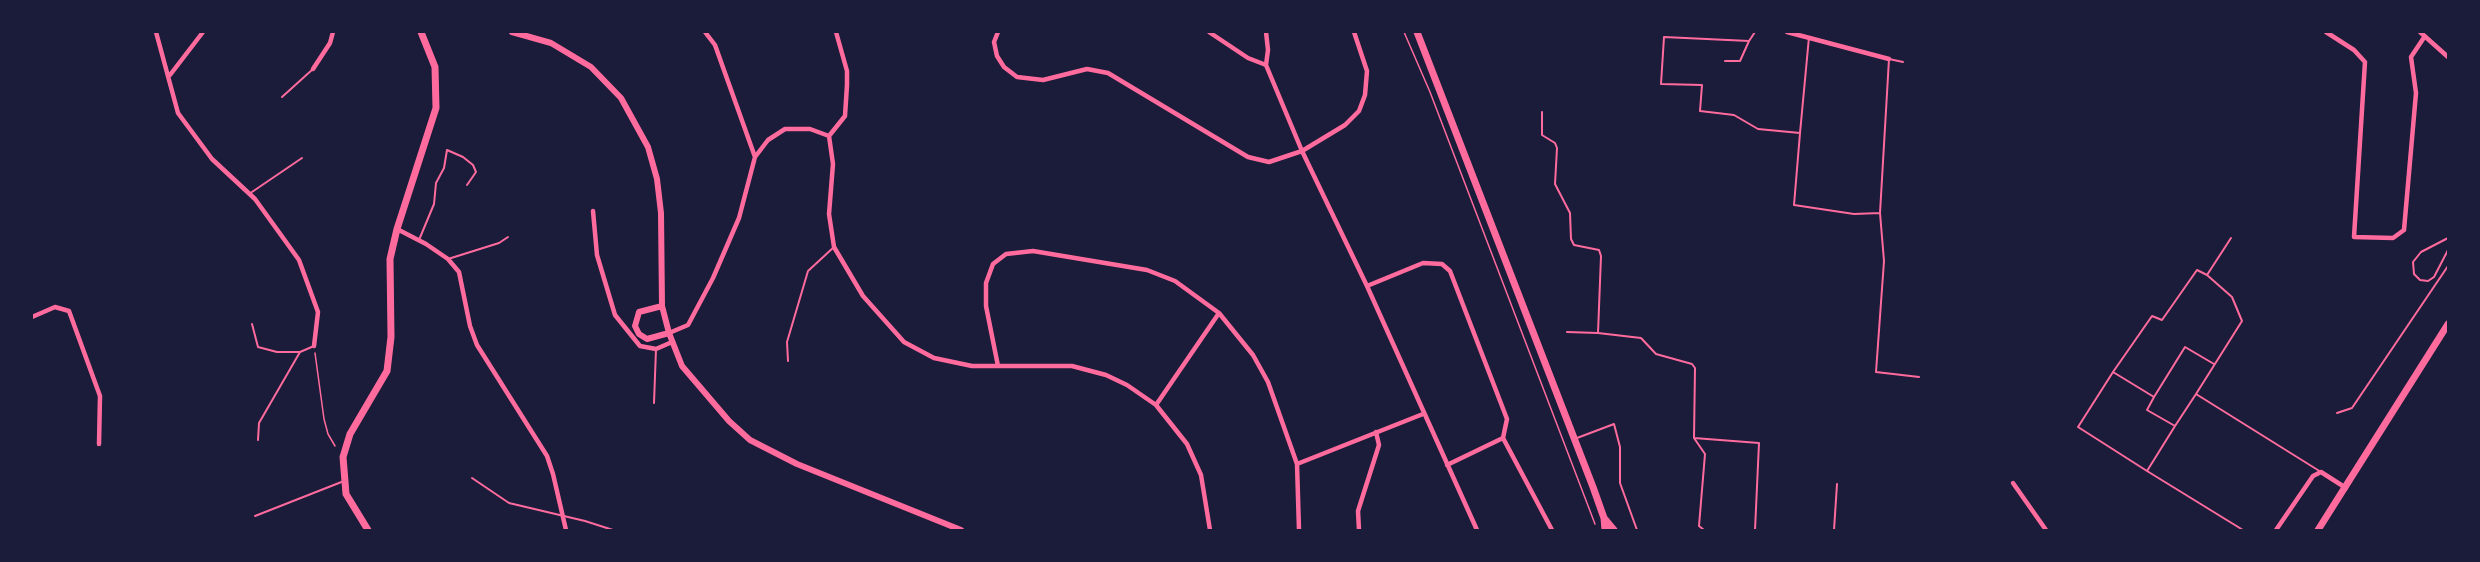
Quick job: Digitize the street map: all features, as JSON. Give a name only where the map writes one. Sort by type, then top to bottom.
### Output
[{"type":"main road","points":[[368,531],[350,502],[344,481],[345,447],[354,426],[380,386],[389,363],[390,259],[397,229],[436,108],[435,67],[421,32]]},
{"type":"main road","points":[[1417,32],[1604,518],[1605,531]]},
{"type":"main road","points":[[2318,531],[2448,324]]},
{"type":"main road","points":[[1604,518],[1614,531]]},
{"type":"street","points":[[156,32],[170,75],[178,113],[195,140],[249,194],[299,260],[318,312],[314,346]]},
{"type":"street","points":[[170,75],[203,32]]},
{"type":"street","points":[[313,69],[330,43],[333,32]]},
{"type":"street","points":[[512,32],[551,44],[591,67],[621,98],[648,147],[657,178],[661,213],[662,306],[672,342],[682,366],[729,421],[750,440],[797,464],[961,531]]},
{"type":"street","points":[[705,32],[715,45],[754,157]]},
{"type":"street","points":[[836,32],[847,71],[848,85],[845,116],[829,136],[833,164],[829,213],[834,247],[863,296],[904,342],[934,358],[972,366],[1052,365],[1091,370],[1127,385],[1156,405],[1175,426],[1196,461],[1206,496],[1210,531]]},
{"type":"street","points":[[998,32],[994,42],[997,56],[1004,67],[1017,77],[1036,81],[1077,70],[1098,69],[1248,157],[1269,162],[1302,151],[1345,125],[1362,105],[1367,84],[1367,71],[1354,32]]},
{"type":"street","points":[[1209,32],[1248,58],[1266,65]]},
{"type":"street","points":[[1266,32],[1268,50],[1266,65],[1302,151],[1367,286],[1477,531]]},
{"type":"street","points":[[1787,32],[1889,59]]},
{"type":"street","points":[[2326,32],[2354,50],[2365,62],[2354,237],[2393,238],[2404,230],[2416,93],[2411,57],[2425,36]]},
{"type":"street","points":[[2420,32],[2448,57]]},
{"type":"street","points":[[662,306],[639,312],[635,326],[639,334],[647,339],[688,325],[713,278],[739,218],[754,157],[768,140],[785,129],[810,129],[829,136]]},
{"type":"street","points":[[593,211],[597,255],[615,315],[640,346],[656,349],[672,342]]},
{"type":"street","points":[[397,229],[448,259],[459,272],[470,326],[477,345],[547,456],[566,531]]},
{"type":"street","points":[[998,366],[986,306],[986,283],[993,264],[1013,252],[1033,251],[1148,270],[1185,287],[1219,313],[1253,355],[1268,382],[1297,464],[1299,531]]},
{"type":"street","points":[[1367,286],[1423,263],[1443,264],[1450,271],[1507,419],[1503,438],[1552,531]]},
{"type":"street","points":[[32,317],[55,307],[69,311],[100,396],[99,444]]},
{"type":"street","points":[[1156,405],[1219,313]]},
{"type":"street","points":[[1297,464],[1423,414]]},
{"type":"street","points":[[1359,531],[1358,511],[1379,445],[1376,432]]},
{"type":"street","points":[[1447,465],[1503,438]]},
{"type":"street","points":[[2276,531],[2313,477],[2321,472],[2346,488]]},
{"type":"street","points":[[2013,483],[2046,531]]},
{"type":"lane","points":[[1725,61],[1740,61],[1755,32]]},
{"type":"lane","points":[[1749,41],[1664,37],[1661,84],[1702,85],[1700,111],[1734,115],[1758,129],[1800,133]]},
{"type":"lane","points":[[1809,37],[1794,205],[1854,214],[1880,213]]},
{"type":"lane","points":[[1903,62],[1889,59],[1880,213],[1884,261],[1876,372],[1919,376]]},
{"type":"lane","points":[[282,97],[313,69]]},
{"type":"lane","points":[[1542,112],[1542,135],[1555,143],[1557,148],[1556,184],[1570,213],[1571,239],[1574,245],[1599,250],[1601,256],[1598,333]]},
{"type":"lane","points":[[419,240],[434,204],[436,183],[444,168],[447,150],[463,157],[473,165],[476,172],[467,185]]},
{"type":"lane","points":[[249,194],[302,158]]},
{"type":"lane","points":[[448,259],[499,243],[508,237]]},
{"type":"lane","points":[[2207,274],[2230,238]]},
{"type":"lane","points":[[2448,238],[2421,252],[2413,262],[2414,274],[2420,280],[2428,281],[2434,277],[2448,250]]},
{"type":"lane","points":[[788,361],[787,342],[808,271],[834,247]]},
{"type":"lane","points":[[2337,413],[2352,408],[2385,363],[2448,266]]},
{"type":"lane","points":[[2147,471],[2242,321],[2232,297],[2207,274],[2197,270],[2162,320],[2152,316],[2078,427],[2147,471],[2243,531]]},
{"type":"lane","points":[[252,324],[258,347],[277,352],[300,352],[314,346]]},
{"type":"lane","points":[[1567,332],[1641,338],[1662,358],[1692,364],[1695,368],[1694,438],[1705,454],[1700,526],[1704,531]]},
{"type":"lane","points":[[2175,426],[2147,410],[2185,347],[2214,364]]},
{"type":"lane","points":[[654,403],[656,349]]},
{"type":"lane","points":[[258,440],[259,423],[300,352]]},
{"type":"lane","points":[[2113,372],[2154,397]]},
{"type":"lane","points":[[2196,394],[2321,472]]},
{"type":"lane","points":[[1574,439],[1614,424],[1620,447],[1620,483],[1637,531]]},
{"type":"lane","points":[[1694,438],[1760,443],[1755,531]]},
{"type":"lane","points":[[472,478],[509,503],[613,531]]},
{"type":"lane","points":[[255,516],[344,481]]},
{"type":"lane","points":[[1834,531],[1837,484]]},
{"type":"path","points":[[1404,32],[1430,92],[1597,531]]},
{"type":"path","points":[[314,346],[324,419],[328,434],[335,446]]}]
